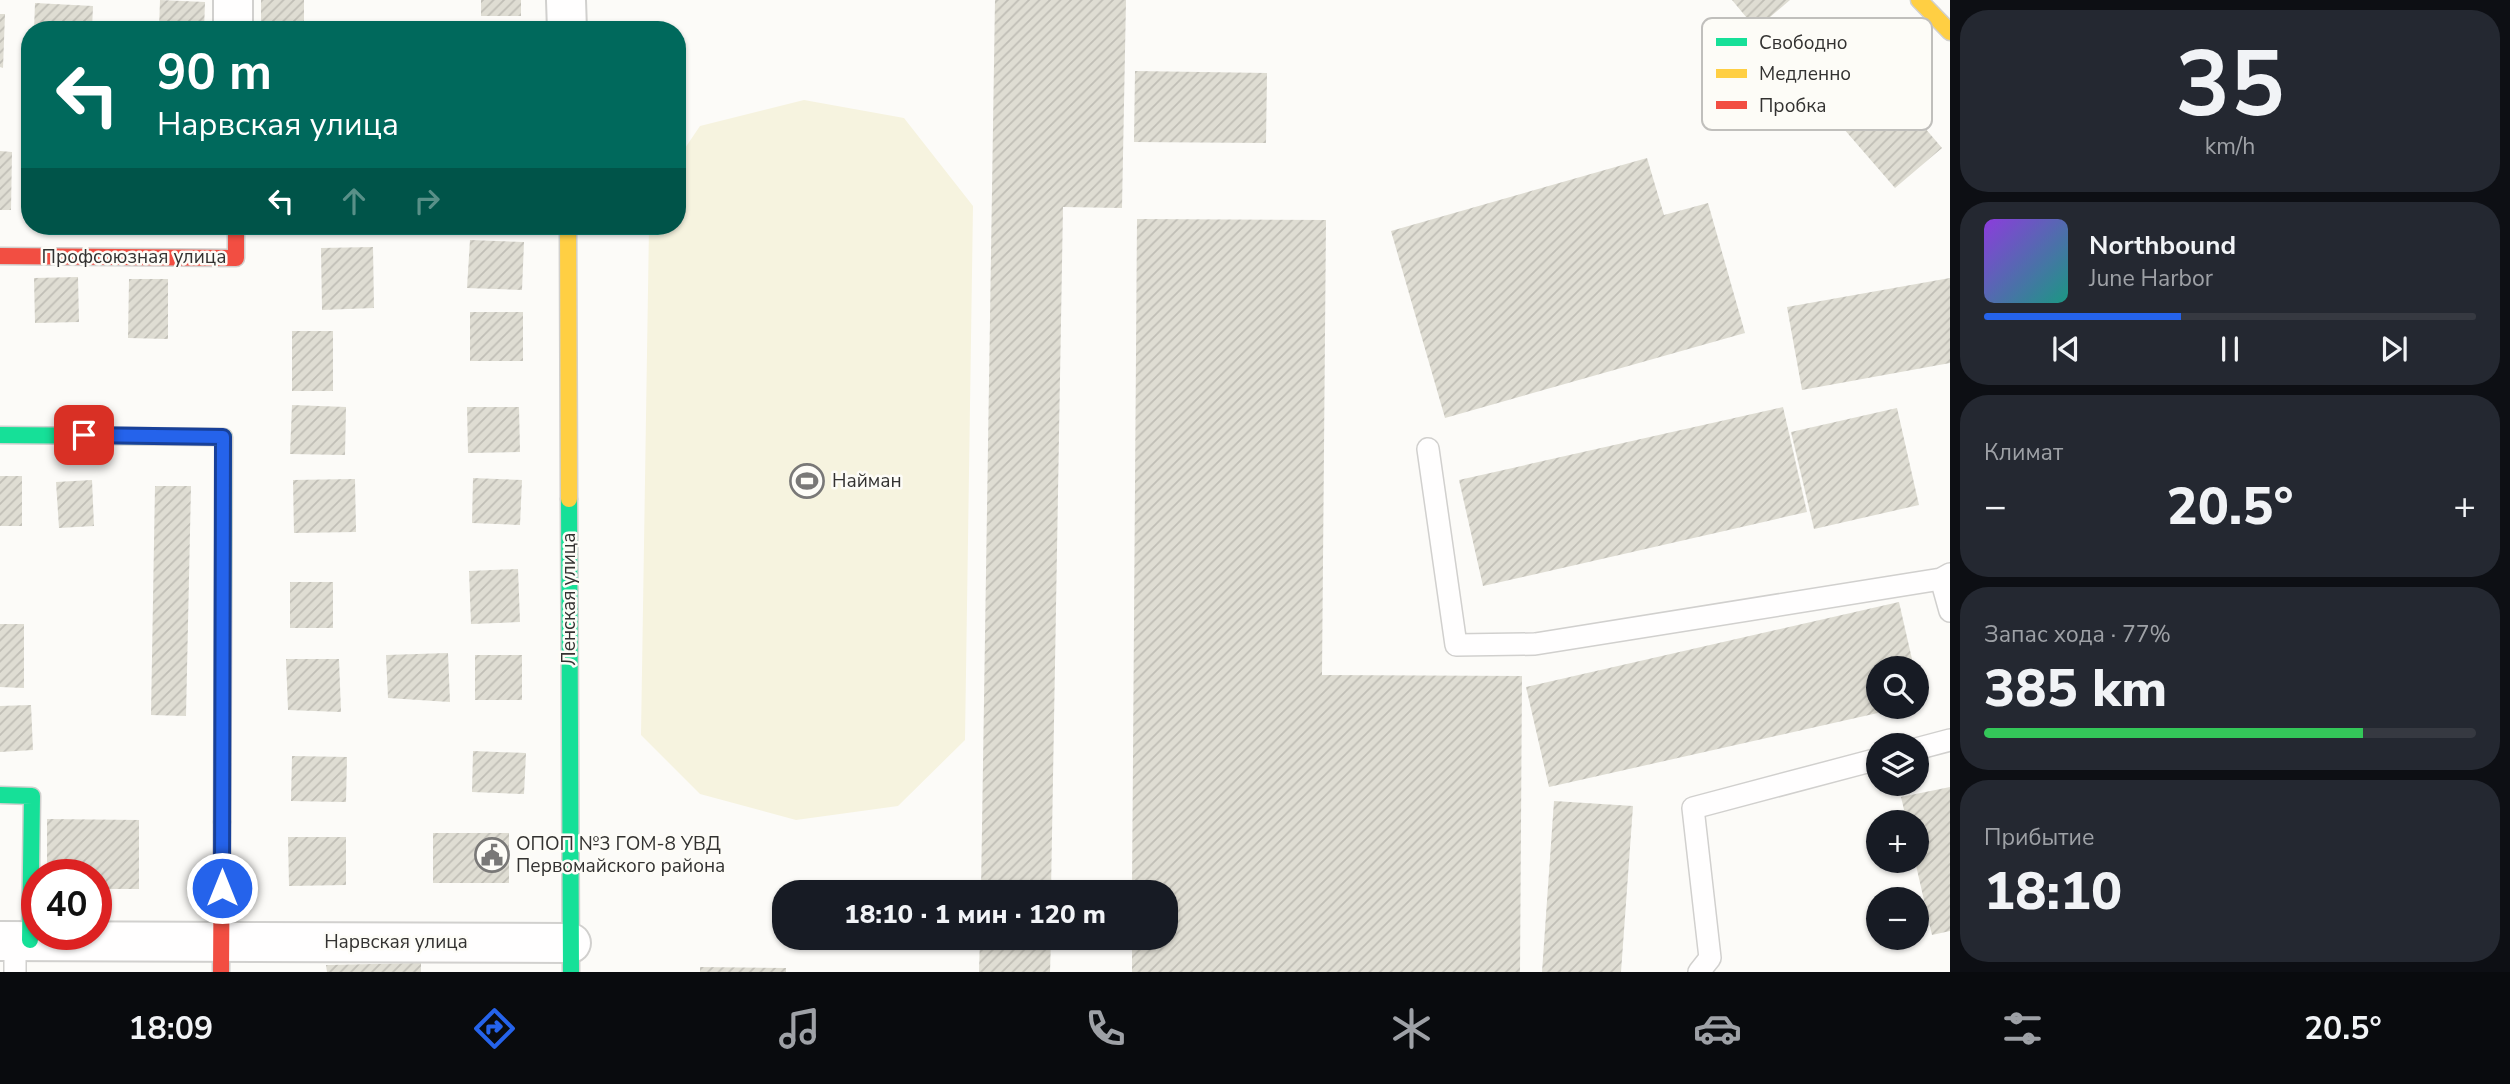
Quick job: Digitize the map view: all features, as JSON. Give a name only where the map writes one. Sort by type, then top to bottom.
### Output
[{"type":"street","points":[[233,0],[233,21]]},
{"type":"street","points":[[566,0],[567,21]]},
{"type":"street","points":[[1919,0],[1950,32]]},
{"type":"street","name":"Профсоюзная улица","points":[[0,256],[236,258],[236,235]]},
{"type":"street","name":"Ленская улица","points":[[568,235],[571,957]]},
{"type":"street","points":[[0,435],[223,437],[221,956]]},
{"type":"street","points":[[0,795],[32,796],[15,949]]},
{"type":"street","name":"Нарвская улица","points":[[15,949],[221,956],[571,957]]},
{"type":"lane","points":[[1428,449],[1456,645],[1535,644],[1946,577],[1950,611]]},
{"type":"lane","points":[[1929,746],[1950,740]]},
{"type":"lane","points":[[1699,972],[1710,957],[1693,808],[1866,762]]},
{"type":"shaded area","name":"Найман","points":[[804,100],[904,118],[973,206],[965,740],[898,806],[796,820],[700,794],[641,735],[649,235],[686,235],[686,147],[700,126]]},
{"type":"building","points":[[160,0],[205,2],[204,21],[159,21]]},
{"type":"building","points":[[261,0],[304,0],[304,21],[261,21]]},
{"type":"building","points":[[481,0],[521,0],[521,16],[481,16]]},
{"type":"building","points":[[995,0],[1126,0],[1122,208],[1063,207],[1051,880],[981,880]]},
{"type":"building","points":[[1732,0],[1790,0],[1769,18],[1747,18]]},
{"type":"building","points":[[35,3],[93,6],[92,21],[34,21]]},
{"type":"building","points":[[0,14],[5,14],[3,68],[0,67]]},
{"type":"building","points":[[1135,71],[1267,73],[1266,143],[1134,142]]},
{"type":"building","points":[[1845,130],[1927,130],[1942,148],[1895,188]]},
{"type":"building","points":[[0,151],[12,152],[11,210],[0,210]]},
{"type":"building","points":[[1647,158],[1664,215],[1708,203],[1745,333],[1445,418],[1391,231]]},
{"type":"building","points":[[1137,219],[1326,220],[1322,675],[1522,676],[1520,972],[1132,972],[1132,950],[1178,950],[1178,880],[1132,880]]},
{"type":"building","points":[[470,240],[524,242],[522,290],[467,288]]},
{"type":"building","points":[[373,247],[374,308],[322,310],[321,248]]},
{"type":"building","points":[[78,277],[79,322],[35,323],[34,278]]},
{"type":"building","points":[[1950,278],[1950,363],[1802,390],[1787,307]]},
{"type":"building","points":[[129,279],[168,279],[168,339],[128,338]]},
{"type":"building","points":[[470,312],[523,312],[523,361],[470,361]]},
{"type":"building","points":[[292,331],[333,331],[333,391],[292,391]]},
{"type":"building","points":[[292,405],[346,407],[345,455],[290,454]]},
{"type":"building","points":[[467,407],[519,407],[520,452],[468,453]]},
{"type":"building","points":[[1783,407],[1807,512],[1483,586],[1459,480]]},
{"type":"building","points":[[1897,408],[1919,505],[1814,529],[1791,432]]},
{"type":"building","points":[[0,476],[22,476],[22,526],[0,526]]},
{"type":"building","points":[[473,478],[522,480],[520,525],[472,523]]},
{"type":"building","points":[[355,479],[356,532],[294,533],[293,480]]},
{"type":"building","points":[[92,480],[94,526],[59,528],[56,482]]},
{"type":"building","points":[[155,486],[191,486],[186,716],[151,715]]},
{"type":"building","points":[[518,569],[520,622],[471,624],[469,571]]},
{"type":"building","points":[[290,582],[333,582],[333,628],[290,628]]},
{"type":"building","points":[[1899,602],[1911,656],[1866,656],[1866,716],[1549,787],[1526,687]]},
{"type":"building","points":[[0,624],[24,624],[24,688],[0,687]]},
{"type":"building","points":[[448,653],[450,702],[388,698],[386,655]]},
{"type":"building","points":[[475,655],[522,655],[522,700],[475,700]]},
{"type":"building","points":[[286,659],[339,659],[341,712],[288,710]]},
{"type":"building","points":[[31,705],[33,750],[0,752],[0,706]]},
{"type":"building","points":[[473,751],[526,753],[524,794],[472,792]]},
{"type":"building","points":[[292,756],[347,757],[346,802],[291,801]]},
{"type":"building","points":[[1950,787],[1950,931],[1932,935],[1929,922],[1929,887],[1921,887],[1918,873],[1929,873],[1929,810],[1904,810],[1901,797],[1929,796],[1929,791]]},
{"type":"building","points":[[1554,801],[1633,806],[1621,972],[1542,972]]},
{"type":"building","points":[[47,819],[139,820],[139,889],[112,889],[112,859],[47,859]]},
{"type":"building","points":[[433,833],[509,833],[509,883],[433,883]]},
{"type":"building","points":[[288,837],[346,837],[346,885],[289,886]]},
{"type":"building","points":[[980,950],[1051,950],[1050,972],[979,972]]},
{"type":"building","points":[[421,963],[421,972],[327,972],[326,965]]},
{"type":"building","points":[[700,967],[786,968],[786,972],[700,972]]},
{"type":"traffic: fast","points":[[0,435],[224,437],[222,822]]},
{"type":"traffic: fast","points":[[569,499],[571,972]]},
{"type":"traffic: fast","points":[[0,795],[32,796],[31,859]]},
{"type":"traffic: slow","points":[[1919,0],[1950,32]]},
{"type":"traffic: slow","points":[[568,235],[569,499]]},
{"type":"traffic: jam","points":[[0,256],[236,258],[236,235]]},
{"type":"traffic: jam","points":[[221,972],[222,822]]},
{"type":"place","name":"Найман","points":[[807,481]]},
{"type":"place","name":"ОПОП №3 ГОМ-8 УВД Первомайского района","points":[[492,855]]},
{"type":"route","points":[[84,435],[223,437],[222,888]]}]
